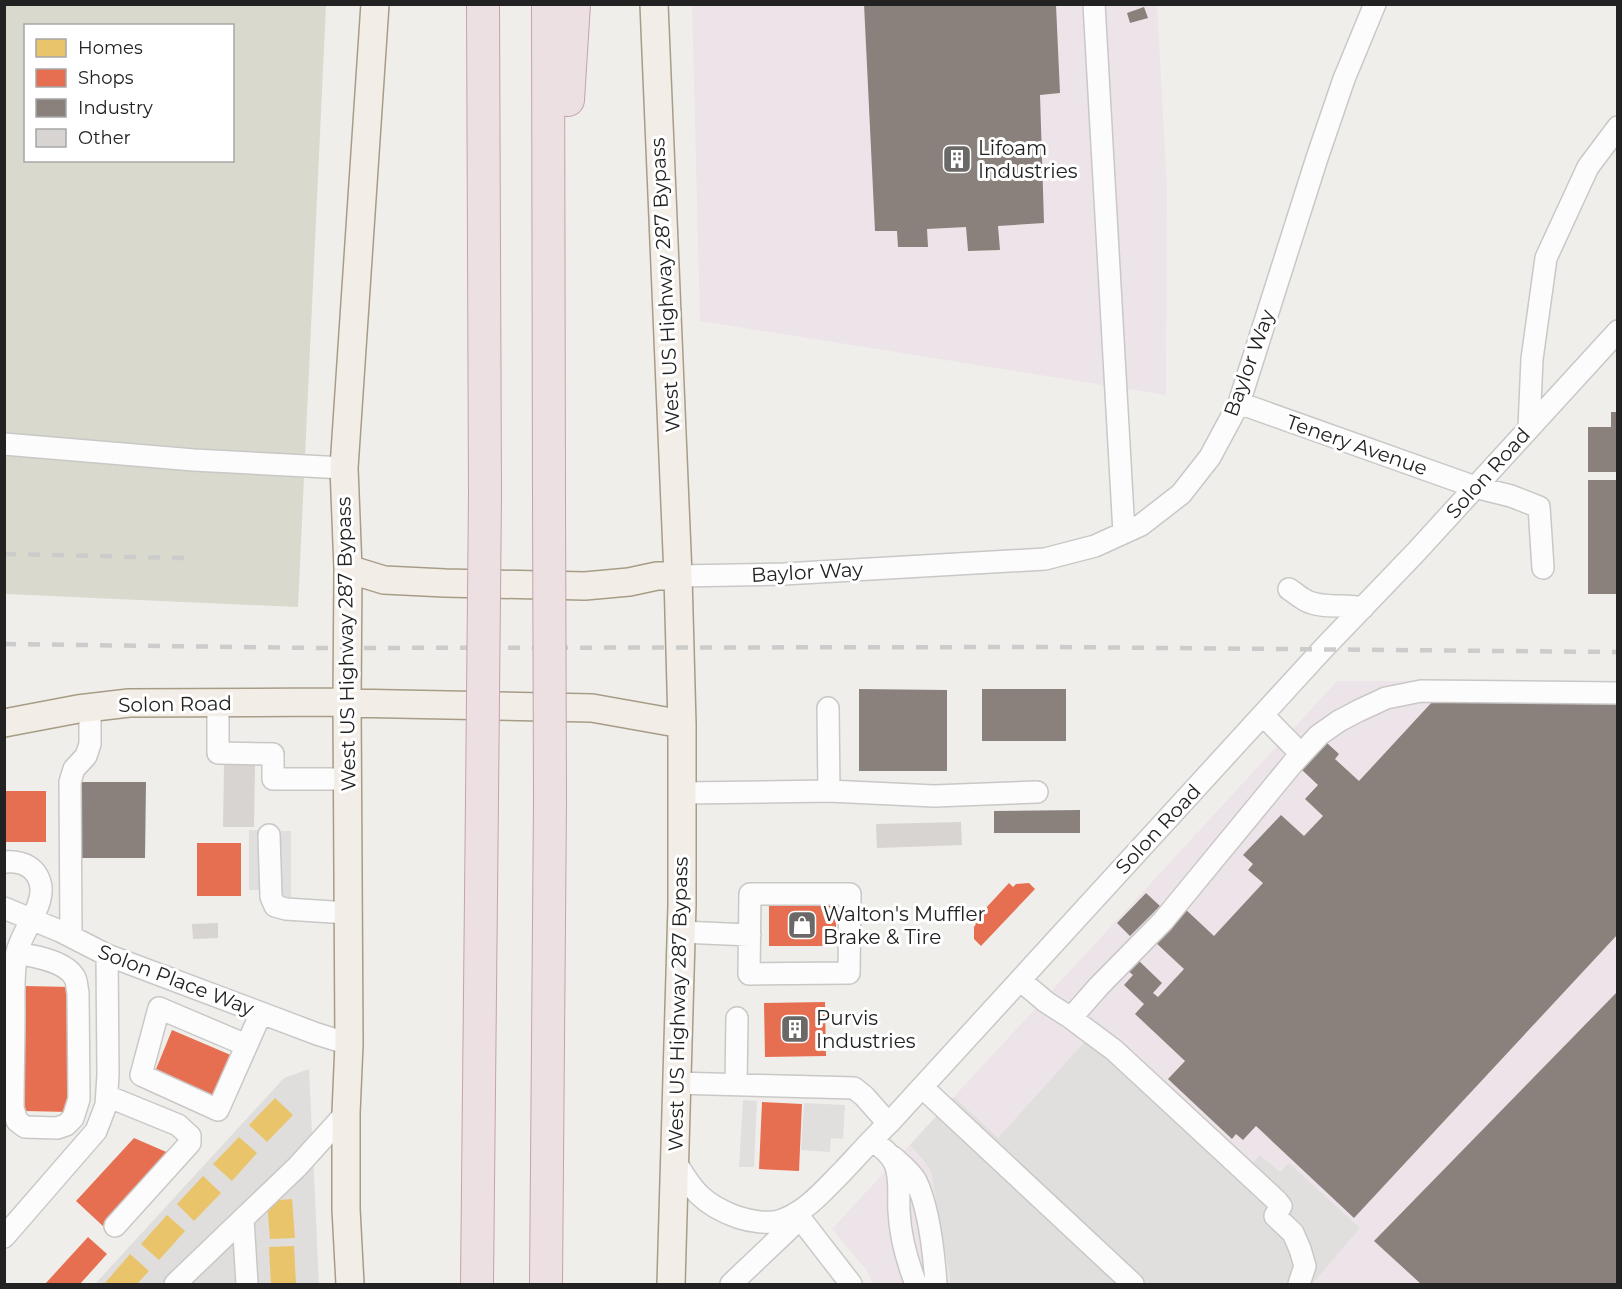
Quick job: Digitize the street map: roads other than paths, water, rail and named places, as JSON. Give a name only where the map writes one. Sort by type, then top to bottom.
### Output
[{"type":"highway","points":[[477,1284],[484,494],[482,4]]},
{"type":"highway","points":[[546,1284],[550,801],[548,4]]},
{"type":"highway","points":[[549,212],[556,200],[563,171],[574,4]]},
{"type":"main road","name":"West US Highway 287 Bypass","points":[[350,1284],[346,1209],[349,1044],[348,569],[344,468],[375,4]]},
{"type":"main road","name":"West US Highway 287 Bypass","points":[[654,4],[682,724],[681,932],[672,1284]]},
{"type":"main road","points":[[348,569],[384,580],[445,584],[585,586],[629,582],[657,576],[678,576]]},
{"type":"main road","name":"Solon Road","points":[[4,723],[129,703],[334,702],[592,708],[682,724]]},
{"type":"street","points":[[1094,4],[1124,533]]},
{"type":"street","name":"Baylor Way","points":[[678,576],[784,574],[1045,559],[1095,546],[1141,525],[1180,494],[1210,457],[1239,403],[1344,79],[1376,4]]},
{"type":"street","points":[[1529,428],[1532,358],[1546,258],[1588,167],[1617,127]]},
{"type":"street","name":"Solon Road","points":[[674,1159],[689,1185],[704,1201],[720,1211],[744,1220],[774,1222],[796,1213],[880,1146],[888,1123],[1617,331]]},
{"type":"street","name":"Tenery Avenue","points":[[1239,403],[1475,487],[1511,496],[1539,507],[1543,568]]},
{"type":"street","points":[[4,444],[344,468]]},
{"type":"street","points":[[1289,589],[1306,602],[1363,608]]},
{"type":"street","points":[[1071,1018],[1163,921],[1301,754],[1319,735],[1339,721],[1386,699],[1421,692],[1617,693]]},
{"type":"street","points":[[218,702],[218,753],[273,754],[273,779],[347,779]]},
{"type":"street","points":[[61,965],[73,938],[70,782],[74,769],[86,756],[90,744],[90,708]]},
{"type":"street","points":[[828,708],[829,792]]},
{"type":"street","points":[[1263,715],[1301,754]]},
{"type":"street","points":[[682,793],[829,792],[934,796],[1037,792]]},
{"type":"street","points":[[269,835],[271,897],[275,906],[286,909],[348,913]]},
{"type":"street","points":[[4,862],[14,861],[27,865],[37,873],[41,890],[39,901],[17,953],[13,1108],[17,1121],[25,1127],[57,1128],[66,1125],[73,1118],[79,1099],[78,993],[75,978],[61,965],[41,957],[17,953]]},
{"type":"street","points":[[750,894],[850,894],[849,973],[749,974],[750,935],[750,894]]},
{"type":"street","name":"Solon Place Way","points":[[4,908],[107,955],[349,1044]]},
{"type":"street","points":[[681,932],[750,935]]},
{"type":"street","points":[[4,1237],[96,1131],[106,1106],[107,955]]},
{"type":"street","points":[[1020,980],[1046,1002],[1114,1050],[1277,1201],[1281,1206],[1275,1216],[1293,1233],[1305,1266],[1299,1284]]},
{"type":"street","points":[[141,1075],[159,1008],[246,1045]]},
{"type":"street","points":[[108,1072],[141,1075],[218,1110],[261,1013]]},
{"type":"street","points":[[736,1084],[737,1018]]},
{"type":"street","points":[[78,1046],[108,1046]]},
{"type":"street","points":[[676,1083],[854,1088],[888,1123]]},
{"type":"street","points":[[922,1087],[1133,1284]]},
{"type":"street","points":[[107,1096],[178,1125],[190,1137],[190,1143],[115,1226]]},
{"type":"street","points":[[175,1284],[297,1167],[346,1113]]},
{"type":"street","points":[[880,1146],[896,1165],[899,1212],[909,1266],[916,1284]]},
{"type":"street","points":[[880,1146],[905,1167],[916,1181],[929,1226],[936,1284]]},
{"type":"street","points":[[732,1284],[790,1228],[796,1213]]},
{"type":"street","points":[[796,1213],[851,1284]]},
{"type":"street","points":[[243,1219],[247,1284]]},
{"type":"railway","points":[[4,554],[186,558]]},
{"type":"railway","points":[[4,644],[318,648],[1054,647],[1618,652]]},
{"type":"place","name":"Lifoam Industries","points":[[957,159]]},
{"type":"place","name":"Walton's Muffler Brake & Tire","points":[[802,925]]},
{"type":"place","name":"Purvis Industries","points":[[795,1029]]}]
